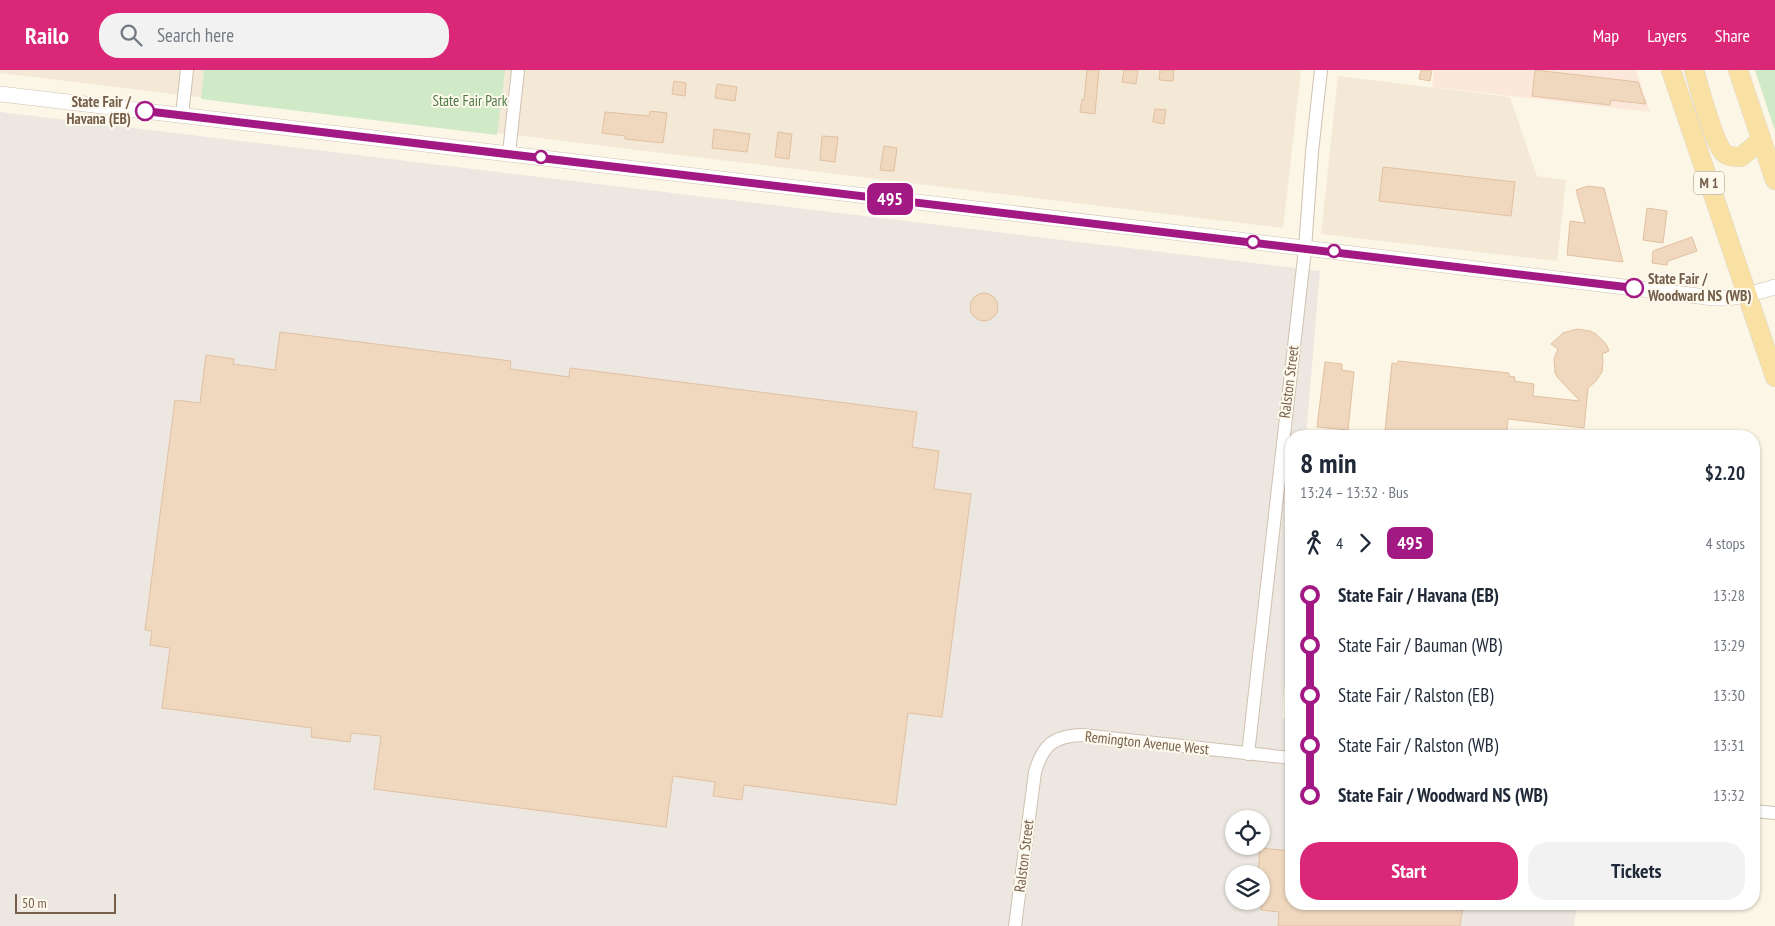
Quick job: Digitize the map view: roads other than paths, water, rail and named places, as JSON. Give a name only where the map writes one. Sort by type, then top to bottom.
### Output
[{"type":"main road","name":"M 1","points":[[1671,70],[1774,372]]},
{"type":"main road","points":[[1694,70],[1717,140],[1724,153],[1733,157],[1741,157],[1761,140]]},
{"type":"main road","points":[[1738,70],[1775,180]]},
{"type":"street","points":[[182,116],[188,70]]},
{"type":"street","points":[[509,153],[518,70]]},
{"type":"street","name":"Ralston Street","points":[[1248,754],[1305,249],[1320,70]]},
{"type":"street","points":[[0,94],[1305,249],[1438,263],[1716,299],[1747,296],[1775,287]]},
{"type":"street","name":"Remington Avenue West","points":[[1033,785],[1042,752],[1057,739],[1067,735],[1099,736],[1285,757]]},
{"type":"street","name":"Ralston Street","points":[[1015,926],[1033,785]]},
{"type":"street","points":[[1760,812],[1775,813]]},
{"type":"place","name":"State Fair / Havana (EB)","points":[[145,111]]},
{"type":"place","name":"State Fair / Woodward NS (WB)","points":[[1634,288]]},
{"type":"park label","name":"State Fair Park","points":[[470,101]]}]
